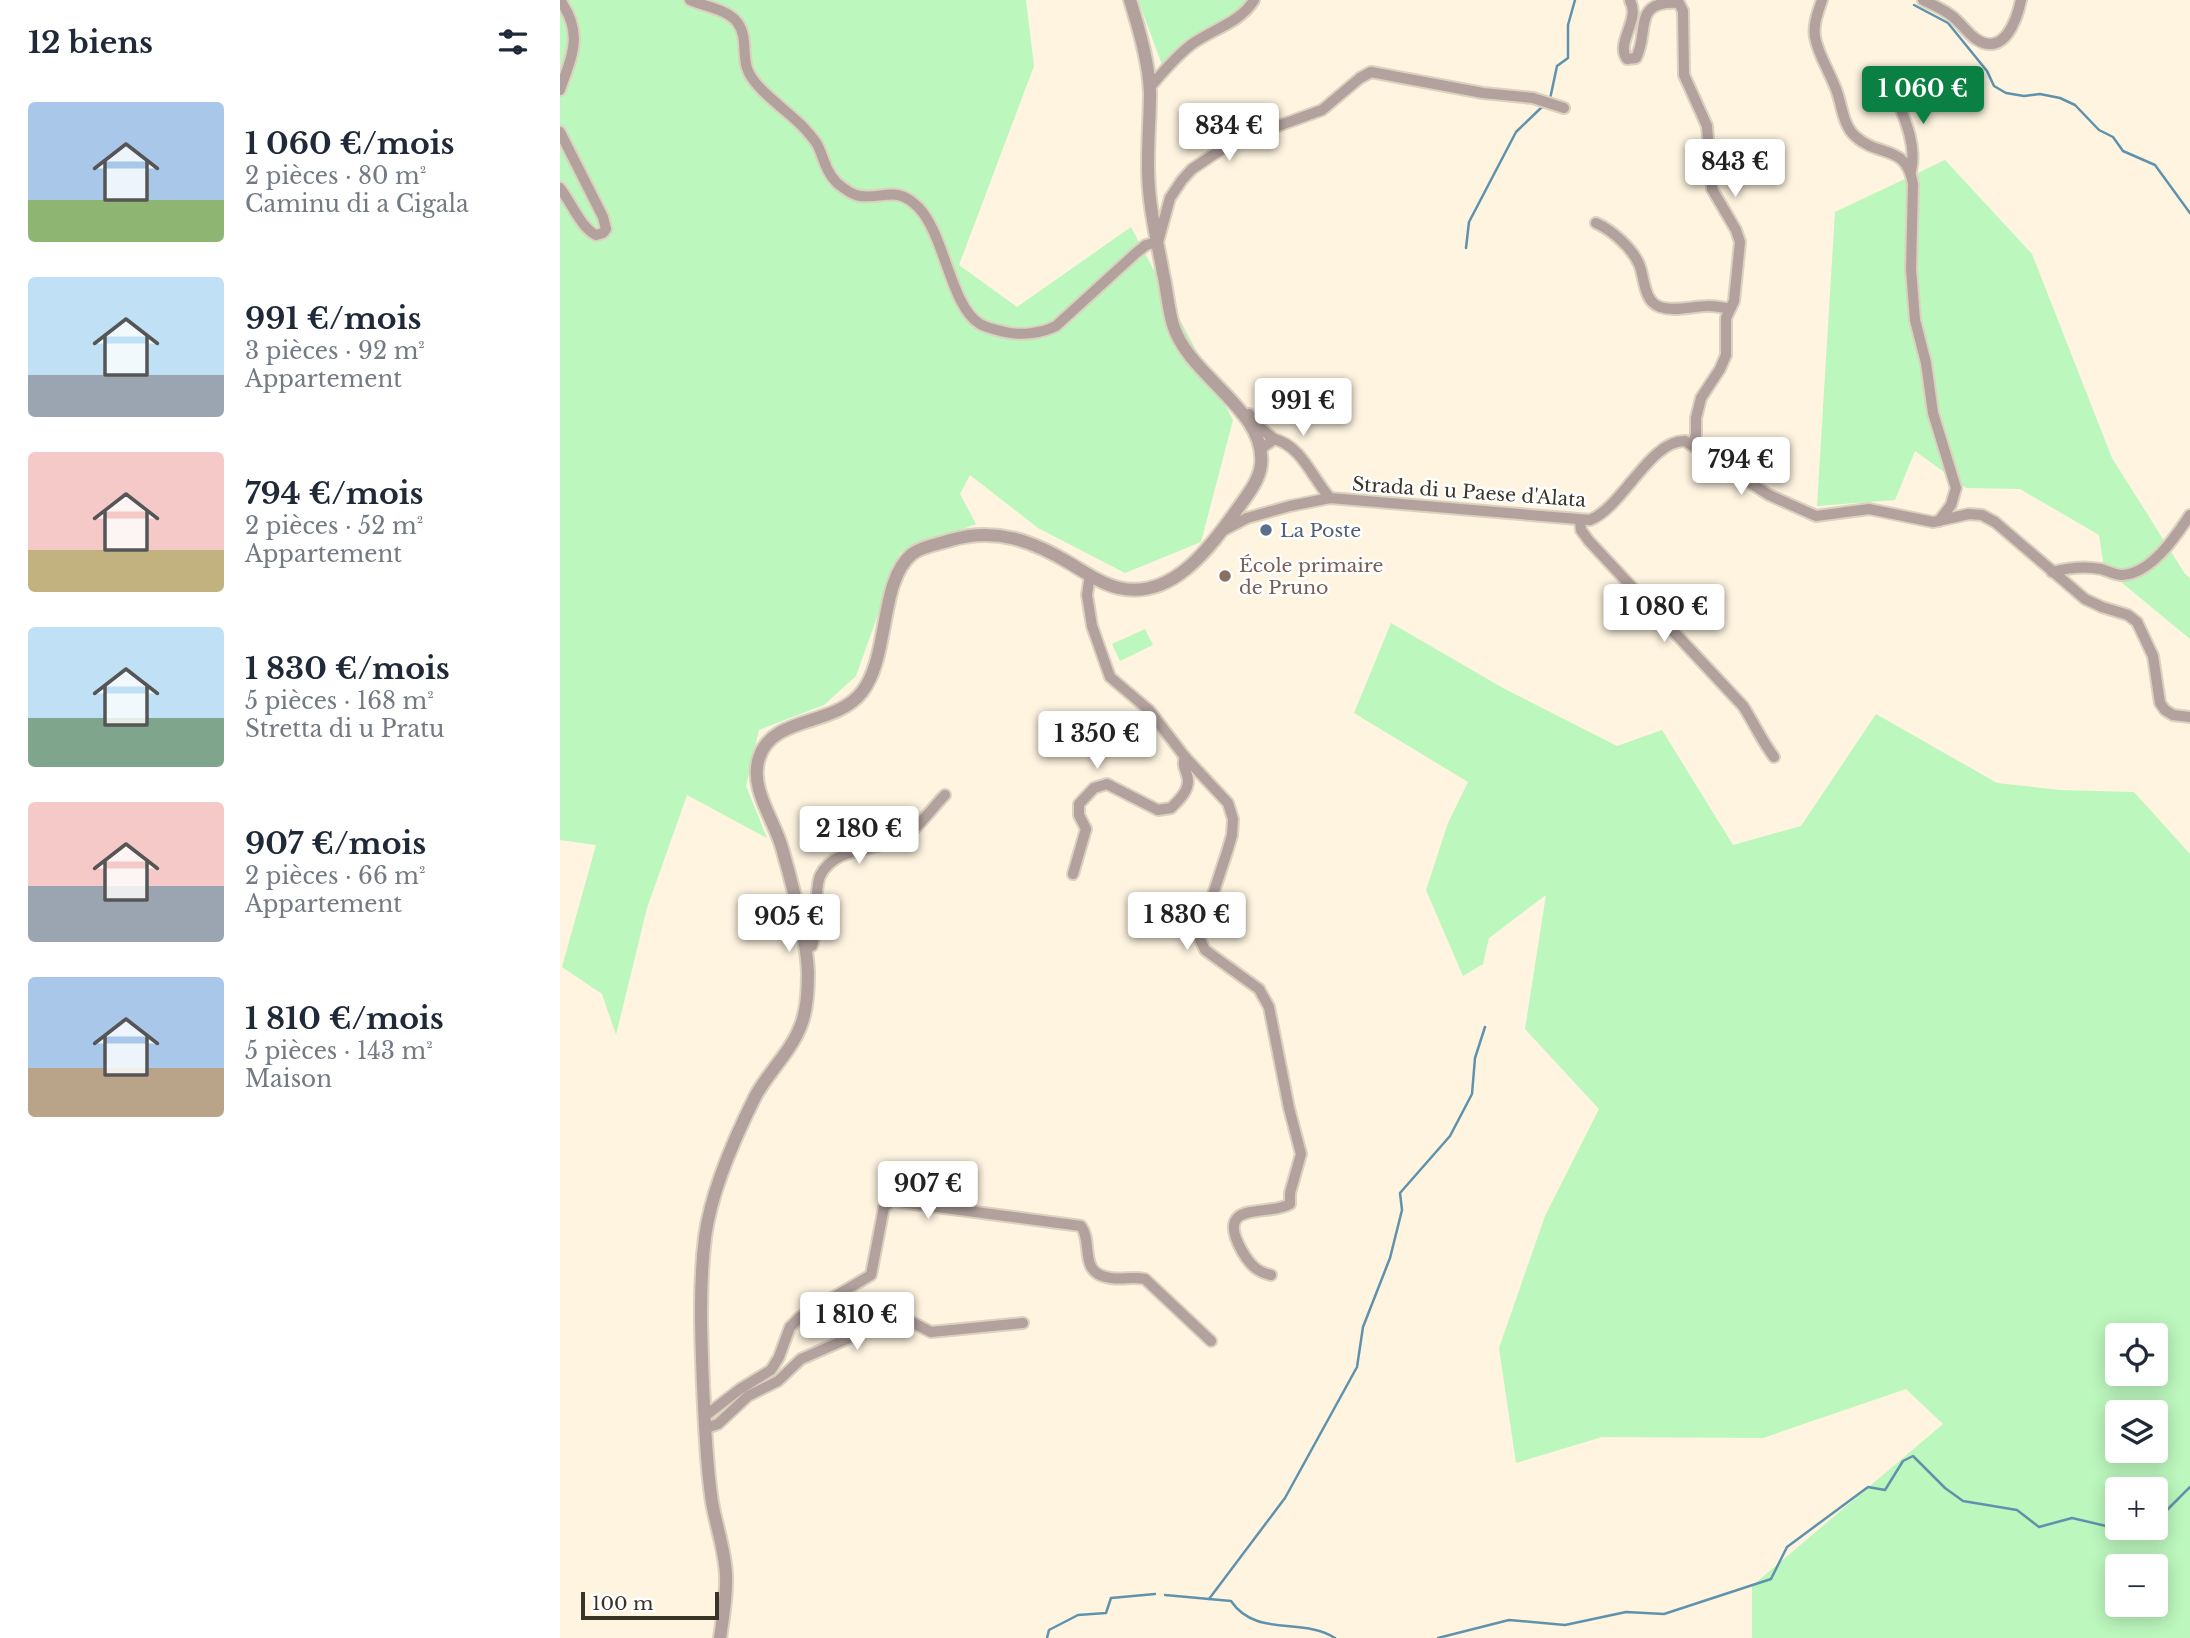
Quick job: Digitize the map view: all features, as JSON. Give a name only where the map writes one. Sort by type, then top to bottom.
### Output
[{"type":"street","points":[[690,0],[731,16],[738,23],[743,34],[747,68],[753,80],[818,145],[824,165],[835,181],[859,196],[896,194],[907,198],[919,209],[932,226],[967,311],[978,323],[1013,334],[1046,331],[1056,326],[1146,245],[1158,242]]},
{"type":"street","points":[[720,1638],[726,1571],[712,1501],[705,1422],[700,1315],[705,1234],[713,1201],[757,1094],[801,1026],[808,974],[780,841],[755,774],[765,743],[774,735],[792,727],[835,713],[862,692],[878,660],[893,585],[908,556],[917,550],[968,535],[1005,535],[1028,540],[1117,588],[1138,589],[1153,586],[1173,579],[1189,567],[1222,531],[1259,475],[1261,449],[1253,429],[1240,411],[1202,372],[1173,327],[1148,184],[1150,87],[1130,0]]},
{"type":"street","points":[[1150,87],[1173,60],[1193,44],[1245,13],[1254,0]]},
{"type":"street","points":[[1822,0],[1815,24],[1815,38],[1837,91],[1848,127],[1859,139],[1897,155],[1911,171]]},
{"type":"street","points":[[1923,0],[1953,17],[1977,40],[1986,43],[1994,42],[2011,32],[2021,0]]},
{"type":"street","points":[[560,1],[571,18],[575,34],[574,52],[560,90]]},
{"type":"street","points":[[1630,1],[1634,11],[1623,51],[1627,59],[1636,58],[1640,51],[1645,11],[1649,5],[1679,3],[1682,11],[1684,75],[1707,126],[1712,189],[1740,242],[1734,301],[1726,318],[1726,355],[1701,398],[1692,444],[1736,476],[1769,495],[1816,516],[1870,509],[1913,520],[1938,521],[1969,514],[1982,515],[1995,522],[2085,599],[2128,615],[2137,622],[2153,656],[2160,702],[2165,710],[2173,715],[2190,717]]},
{"type":"street","points":[[1158,242],[1170,198],[1192,169],[1231,143],[1322,110],[1371,72],[1483,93],[1533,98],[1564,108]]},
{"type":"street","points":[[1891,85],[1914,158],[1911,171],[1911,269],[1916,320],[1933,412],[1956,488],[1951,505],[1938,521]]},
{"type":"street","points":[[560,132],[603,218],[606,229],[603,233],[596,236],[589,232],[560,188]]},
{"type":"street","points":[[1710,165],[1759,157]]},
{"type":"street","points":[[1596,223],[1606,227],[1633,254],[1652,303],[1661,307],[1686,309],[1709,306],[1731,309]]},
{"type":"street","points":[[1240,411],[1249,413],[1258,426],[1300,456],[1330,498]]},
{"type":"street","points":[[1261,449],[1274,439]]},
{"type":"street","name":"Strada di u Paese d'Alata","points":[[1222,531],[1247,518],[1330,498],[1580,521],[1598,517],[1670,444],[1678,441],[1692,444]]},
{"type":"street","points":[[2052,572],[2083,568],[2100,569],[2120,575],[2144,568],[2163,551],[2190,514]]},
{"type":"street","points":[[1580,521],[1581,530],[1589,541],[1743,706],[1774,758]]},
{"type":"street","points":[[1090,575],[1087,595],[1092,626],[1110,677],[1149,710],[1185,757],[1228,803],[1233,819],[1232,835],[1199,937],[1201,945],[1259,989],[1269,1007],[1301,1154],[1290,1193],[1290,1204],[1282,1208],[1253,1210],[1239,1217],[1234,1225],[1235,1234],[1247,1259],[1261,1273],[1271,1275]]},
{"type":"street","points":[[1073,874],[1086,829],[1079,815],[1079,804],[1094,788],[1107,784],[1158,810],[1171,808],[1184,793],[1188,781],[1182,764],[1185,757]]},
{"type":"street","points":[[805,950],[812,946],[816,934],[819,877],[828,864],[856,850],[891,843],[905,836],[945,795]]},
{"type":"street","points":[[705,1422],[740,1389],[771,1370],[790,1327],[800,1317],[871,1275],[884,1207],[892,1200],[1081,1226],[1086,1232],[1087,1258],[1094,1271],[1102,1277],[1113,1279],[1134,1276],[1145,1279],[1211,1341]]},
{"type":"street","points":[[705,1422],[718,1424],[748,1396],[778,1381],[801,1359],[900,1316],[931,1332],[1023,1323]]},
{"type":"green space","points":[[560,0],[1026,0],[1034,66],[959,265],[1017,307],[1131,227],[1233,420],[1201,542],[1125,573],[1038,528],[970,475],[960,494],[976,524],[900,553],[856,676],[824,705],[759,730],[746,786],[767,838],[687,795],[647,908],[616,1035],[602,994],[562,967],[596,845],[560,840]]},
{"type":"green space","points":[[1138,0],[1247,0],[1241,11],[1186,42],[1162,65]]},
{"type":"green space","points":[[1945,160],[2032,254],[2112,458],[2190,578],[2190,639],[2121,582],[2105,574],[2099,535],[2020,489],[1966,488],[1915,451],[1895,500],[1817,506],[1835,212]]},
{"type":"green space","points":[[1391,623],[1503,688],[1617,746],[1662,730],[1733,845],[1801,826],[1876,714],[1997,783],[2060,790],[2134,792],[2190,854],[2190,1638],[1752,1638],[1752,1586],[1943,1424],[1906,1389],[1763,1438],[1602,1437],[1516,1463],[1499,1348],[1545,1216],[1599,1109],[1525,1029],[1546,895],[1489,938],[1483,964],[1463,976],[1426,890],[1448,823],[1468,782],[1354,713]]},
{"type":"green space","points":[[1145,629],[1153,645],[1120,661],[1112,644]]},
{"type":"waterway","points":[[1550,99],[1557,66],[1568,58],[1568,25],[1575,0]]},
{"type":"waterway","points":[[1914,5],[1948,23],[1987,71],[1994,86],[2006,93],[2024,96],[2040,94],[2060,98],[2075,105],[2099,130],[2113,137],[2123,151],[2155,165],[2190,213]]},
{"type":"waterway","points":[[1466,248],[1469,222],[1516,132],[1543,106]]},
{"type":"waterway","points":[[1209,1599],[1285,1498],[1357,1367],[1363,1327],[1390,1258],[1402,1210],[1400,1193],[1450,1136],[1472,1094],[1475,1058],[1485,1027]]},
{"type":"waterway","points":[[1438,1638],[1509,1620],[1565,1625],[1626,1612],[1664,1614],[1771,1579],[1787,1547],[1868,1487],[1885,1490],[1903,1461],[1913,1456],[1945,1488],[1963,1501],[2017,1510],[2039,1527],[2072,1518],[2105,1526]]},
{"type":"waterway","points":[[2168,1509],[2190,1487]]},
{"type":"waterway","points":[[1047,1638],[1049,1630],[1078,1615],[1106,1613],[1111,1598],[1155,1594]]},
{"type":"waterway","points":[[1165,1595],[1231,1601],[1241,1612],[1253,1619],[1322,1632],[1335,1638]]},
{"type":"place","name":"La Poste","points":[[1266,530]]},
{"type":"place","name":"École primaire de Pruno","points":[[1225,576]]}]
